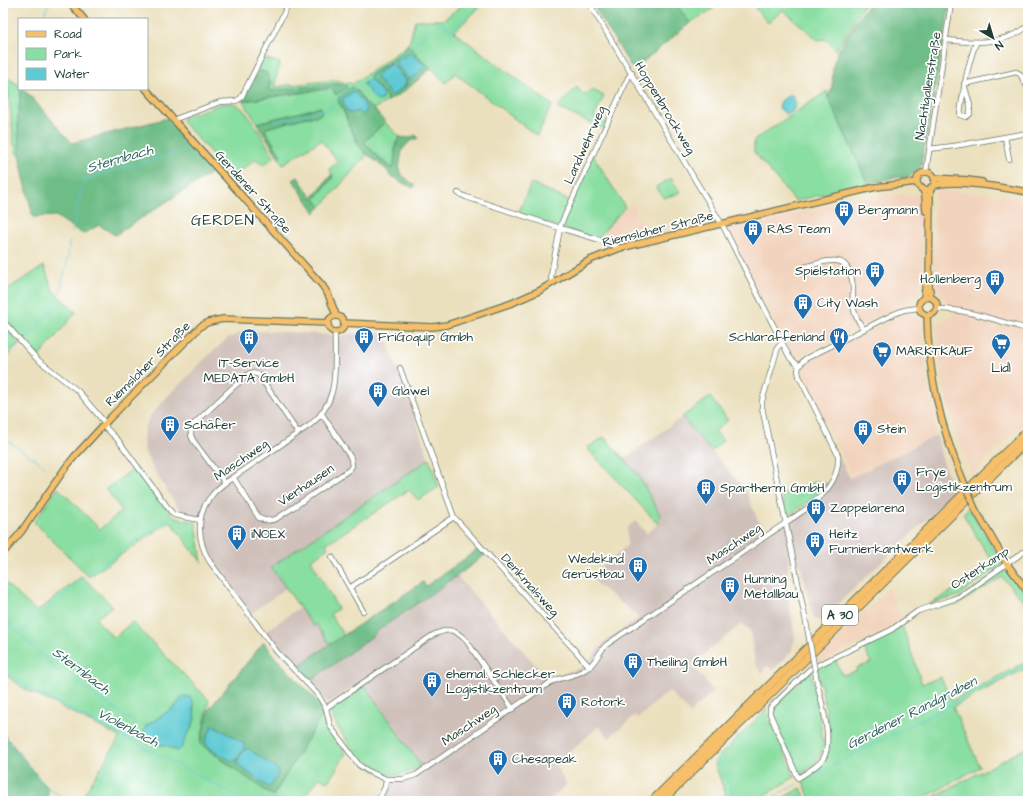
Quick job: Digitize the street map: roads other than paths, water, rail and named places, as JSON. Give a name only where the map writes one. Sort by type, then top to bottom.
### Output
[{"type":"highway","name":"A 30","points":[[652,801],[1028,430]]},
{"type":"highway","name":"A 30","points":[[662,801],[1028,440]]},
{"type":"main road","points":[[70,3],[83,18]]},
{"type":"main road","name":"Gerdener Straße","points":[[147,90],[322,285],[328,294],[336,315]]},
{"type":"main road","points":[[924,298],[927,240],[925,195],[917,182],[920,174],[926,172],[931,174],[934,178],[968,180],[1028,190]]},
{"type":"main road","points":[[931,298],[924,298],[919,302],[918,308],[921,313],[927,316],[933,314],[936,309],[936,304],[931,298],[929,285],[930,195],[934,178]]},
{"type":"main road","name":"Riemsloher Straße","points":[[344,323],[433,327],[447,325],[512,303],[552,283],[590,260],[620,248],[869,189],[917,182]]},
{"type":"main road","points":[[922,188],[926,189],[941,183],[969,184],[1028,190]]},
{"type":"main road","points":[[336,315],[341,317],[344,323],[342,330],[335,332],[330,330],[328,324],[329,319],[336,315]]},
{"type":"main road","points":[[927,316],[928,345],[938,404],[963,480],[975,509],[1008,564],[1028,592]]},
{"type":"main road","name":"Riemsloher Straße","points":[[3,553],[21,532],[66,467],[105,423],[195,332],[209,322],[224,319],[328,324]]},
{"type":"street","points":[[173,120],[220,102],[236,101],[241,98],[289,3]]},
{"type":"street","name":"Hoppenbrockweg","points":[[589,3],[632,72],[722,225]]},
{"type":"street","name":"Nachtigallenstraße","points":[[926,172],[951,3]]},
{"type":"street","points":[[946,40],[976,43],[987,42],[1013,35],[1028,26]]},
{"type":"street","points":[[964,84],[970,105],[970,114],[966,117],[960,115],[964,84],[971,55],[976,43]]},
{"type":"street","name":"Landwehrweg","points":[[552,283],[551,276],[560,228],[632,72]]},
{"type":"street","points":[[964,84],[1016,72],[1020,74],[1028,88]]},
{"type":"street","points":[[929,149],[1028,133]]},
{"type":"street","points":[[1005,137],[1009,159]]},
{"type":"street","points":[[458,193],[466,197],[597,239],[620,248]]},
{"type":"street","name":"Maschweg","points":[[335,332],[333,390],[329,402],[322,414],[310,425],[233,477],[213,493],[200,520],[200,540],[210,562],[276,652],[318,695],[326,708],[330,726],[359,765],[386,780],[403,779],[416,775],[551,682],[557,679],[577,675],[590,667],[606,645],[786,522],[822,496],[831,484],[839,464],[838,455],[799,376],[798,366],[790,358],[722,225]]},
{"type":"street","points":[[804,267],[835,260],[846,264],[852,281],[853,309],[863,330]]},
{"type":"street","points":[[798,366],[804,359],[900,312],[918,308]]},
{"type":"street","points":[[936,309],[964,312],[1028,329]]},
{"type":"street","name":"Riemsloher Straße","points":[[3,321],[37,358],[78,391],[105,423]]},
{"type":"street","name":"Osterkamp","points":[[782,343],[778,347],[762,401],[762,407],[786,522],[807,627],[817,682],[827,731],[827,746],[823,759],[812,769],[798,778],[770,714],[770,708],[810,669],[891,630],[918,611],[959,597],[1028,549]]},
{"type":"street","name":"Denkmalsweg","points":[[400,368],[454,517],[590,667]]},
{"type":"street","points":[[225,483],[190,436],[191,431],[193,425],[199,419],[250,373],[258,374],[298,433]]},
{"type":"street","name":"Vierhausen","points":[[233,477],[259,518],[264,521],[270,521],[276,519],[349,470],[352,466],[352,458],[322,414]]},
{"type":"street","points":[[105,423],[106,428],[118,440],[172,513],[174,515],[200,520]]},
{"type":"street","points":[[351,587],[454,517]]},
{"type":"street","points":[[332,556],[351,587],[363,611]]},
{"type":"street","points":[[326,708],[433,635],[445,630],[457,631],[466,640],[513,709]]},
{"type":"street","points":[[378,801],[385,786],[386,780]]},
{"type":"water","points":[[410,53],[425,65],[425,67],[409,79],[395,63]]},
{"type":"water","points":[[390,64],[393,65],[407,83],[395,94],[391,95],[376,77],[377,74]]},
{"type":"water","points":[[369,79],[383,94],[382,100],[377,101],[364,85],[364,83]]},
{"type":"water","points":[[352,92],[357,95],[367,110],[363,115],[358,111],[352,113],[349,112],[345,107],[343,98]]},
{"type":"water","points":[[790,94],[794,97],[796,105],[792,112],[786,114],[779,108],[781,101]]},
{"type":"water","points":[[183,696],[190,697],[192,700],[194,719],[181,748],[176,751],[168,746],[146,741],[144,731],[146,726],[175,707]]},
{"type":"water","points":[[212,726],[215,726],[244,743],[244,748],[235,761],[232,761],[208,747],[205,742]]},
{"type":"water","points":[[245,749],[249,749],[277,769],[278,774],[271,786],[268,787],[239,766],[237,762]]},
{"type":"waterway","points":[[42,18],[49,3]]},
{"type":"waterway","points":[[392,66],[395,61],[421,39],[427,31],[441,23],[451,30],[453,29],[480,3]]},
{"type":"waterway","points":[[370,80],[376,76]]},
{"type":"waterway","points":[[357,86],[364,83]]},
{"type":"waterway","points":[[273,122],[324,110],[333,105],[354,88]]},
{"type":"waterway","name":"Sternbach","points":[[72,233],[83,180],[191,148]]},
{"type":"waterway","name":"Sternbach","points":[[60,292],[70,241]]},
{"type":"waterway","name":"Sternbach","points":[[25,340],[58,304],[59,296]]},
{"type":"waterway","name":"Sternbach","points":[[3,363],[20,344]]},
{"type":"waterway","points":[[3,438],[45,466]]},
{"type":"waterway","points":[[87,575],[171,516]]},
{"type":"waterway","points":[[22,631],[83,578]]},
{"type":"waterway","name":"Sternbach","points":[[3,618],[58,671],[136,723],[135,729],[126,738],[85,801]]},
{"type":"waterway","name":"Gerdener Randgraben","points":[[806,779],[1028,665]]},
{"type":"waterway","name":"Violenbach","points":[[3,669],[30,688],[247,801]]},
{"type":"waterway","points":[[3,737],[37,776],[48,787],[67,801]]},
{"type":"waterway","points":[[717,758],[736,801]]},
{"type":"waterway","name":"Gerdener Randgraben","points":[[765,801],[797,784]]},
{"type":"place","name":"Bergmann","points":[[844,227]]},
{"type":"place","name":"RAS Team","points":[[753,246]]},
{"type":"place","name":"Spielstation","points":[[875,288]]},
{"type":"place","name":"Hollenberg","points":[[995,296]]},
{"type":"place","name":"City Wash","points":[[803,320]]},
{"type":"place","name":"FriGoquip Gmbh","points":[[364,354]]},
{"type":"place","name":"Schlaraffenland","points":[[839,354]]},
{"type":"place","name":"IT-Service MEDATA GmbH","points":[[249,355]]},
{"type":"place","name":"Lidl","points":[[1001,360]]},
{"type":"place","name":"MARKTKAUF","points":[[882,368]]},
{"type":"place","name":"Glawel","points":[[378,408]]},
{"type":"place","name":"Schäfer","points":[[170,442]]},
{"type":"place","name":"Stein","points":[[863,446]]},
{"type":"place","name":"Frye Logistikzentrum","points":[[902,496]]},
{"type":"place","name":"Spartherm GmbH","points":[[706,505]]},
{"type":"place","name":"Zappelarena","points":[[816,525]]},
{"type":"place","name":"iNOEX","points":[[237,551]]},
{"type":"place","name":"Heitz Furnierkantwerk","points":[[815,558]]},
{"type":"place","name":"Wedekind Gerüstbau","points":[[638,583]]},
{"type":"place","name":"Hunning Metallbau","points":[[730,603]]},
{"type":"place","name":"Theiling GmbH","points":[[633,679]]},
{"type":"place","name":"ehemal. Schlecker Logistikzentrum","points":[[432,698]]},
{"type":"place","name":"Rotork","points":[[567,719]]},
{"type":"place","name":"Chesapeak","points":[[498,776]]},
{"type":"district","name":"GERDEN","points":[[223,220]]}]
